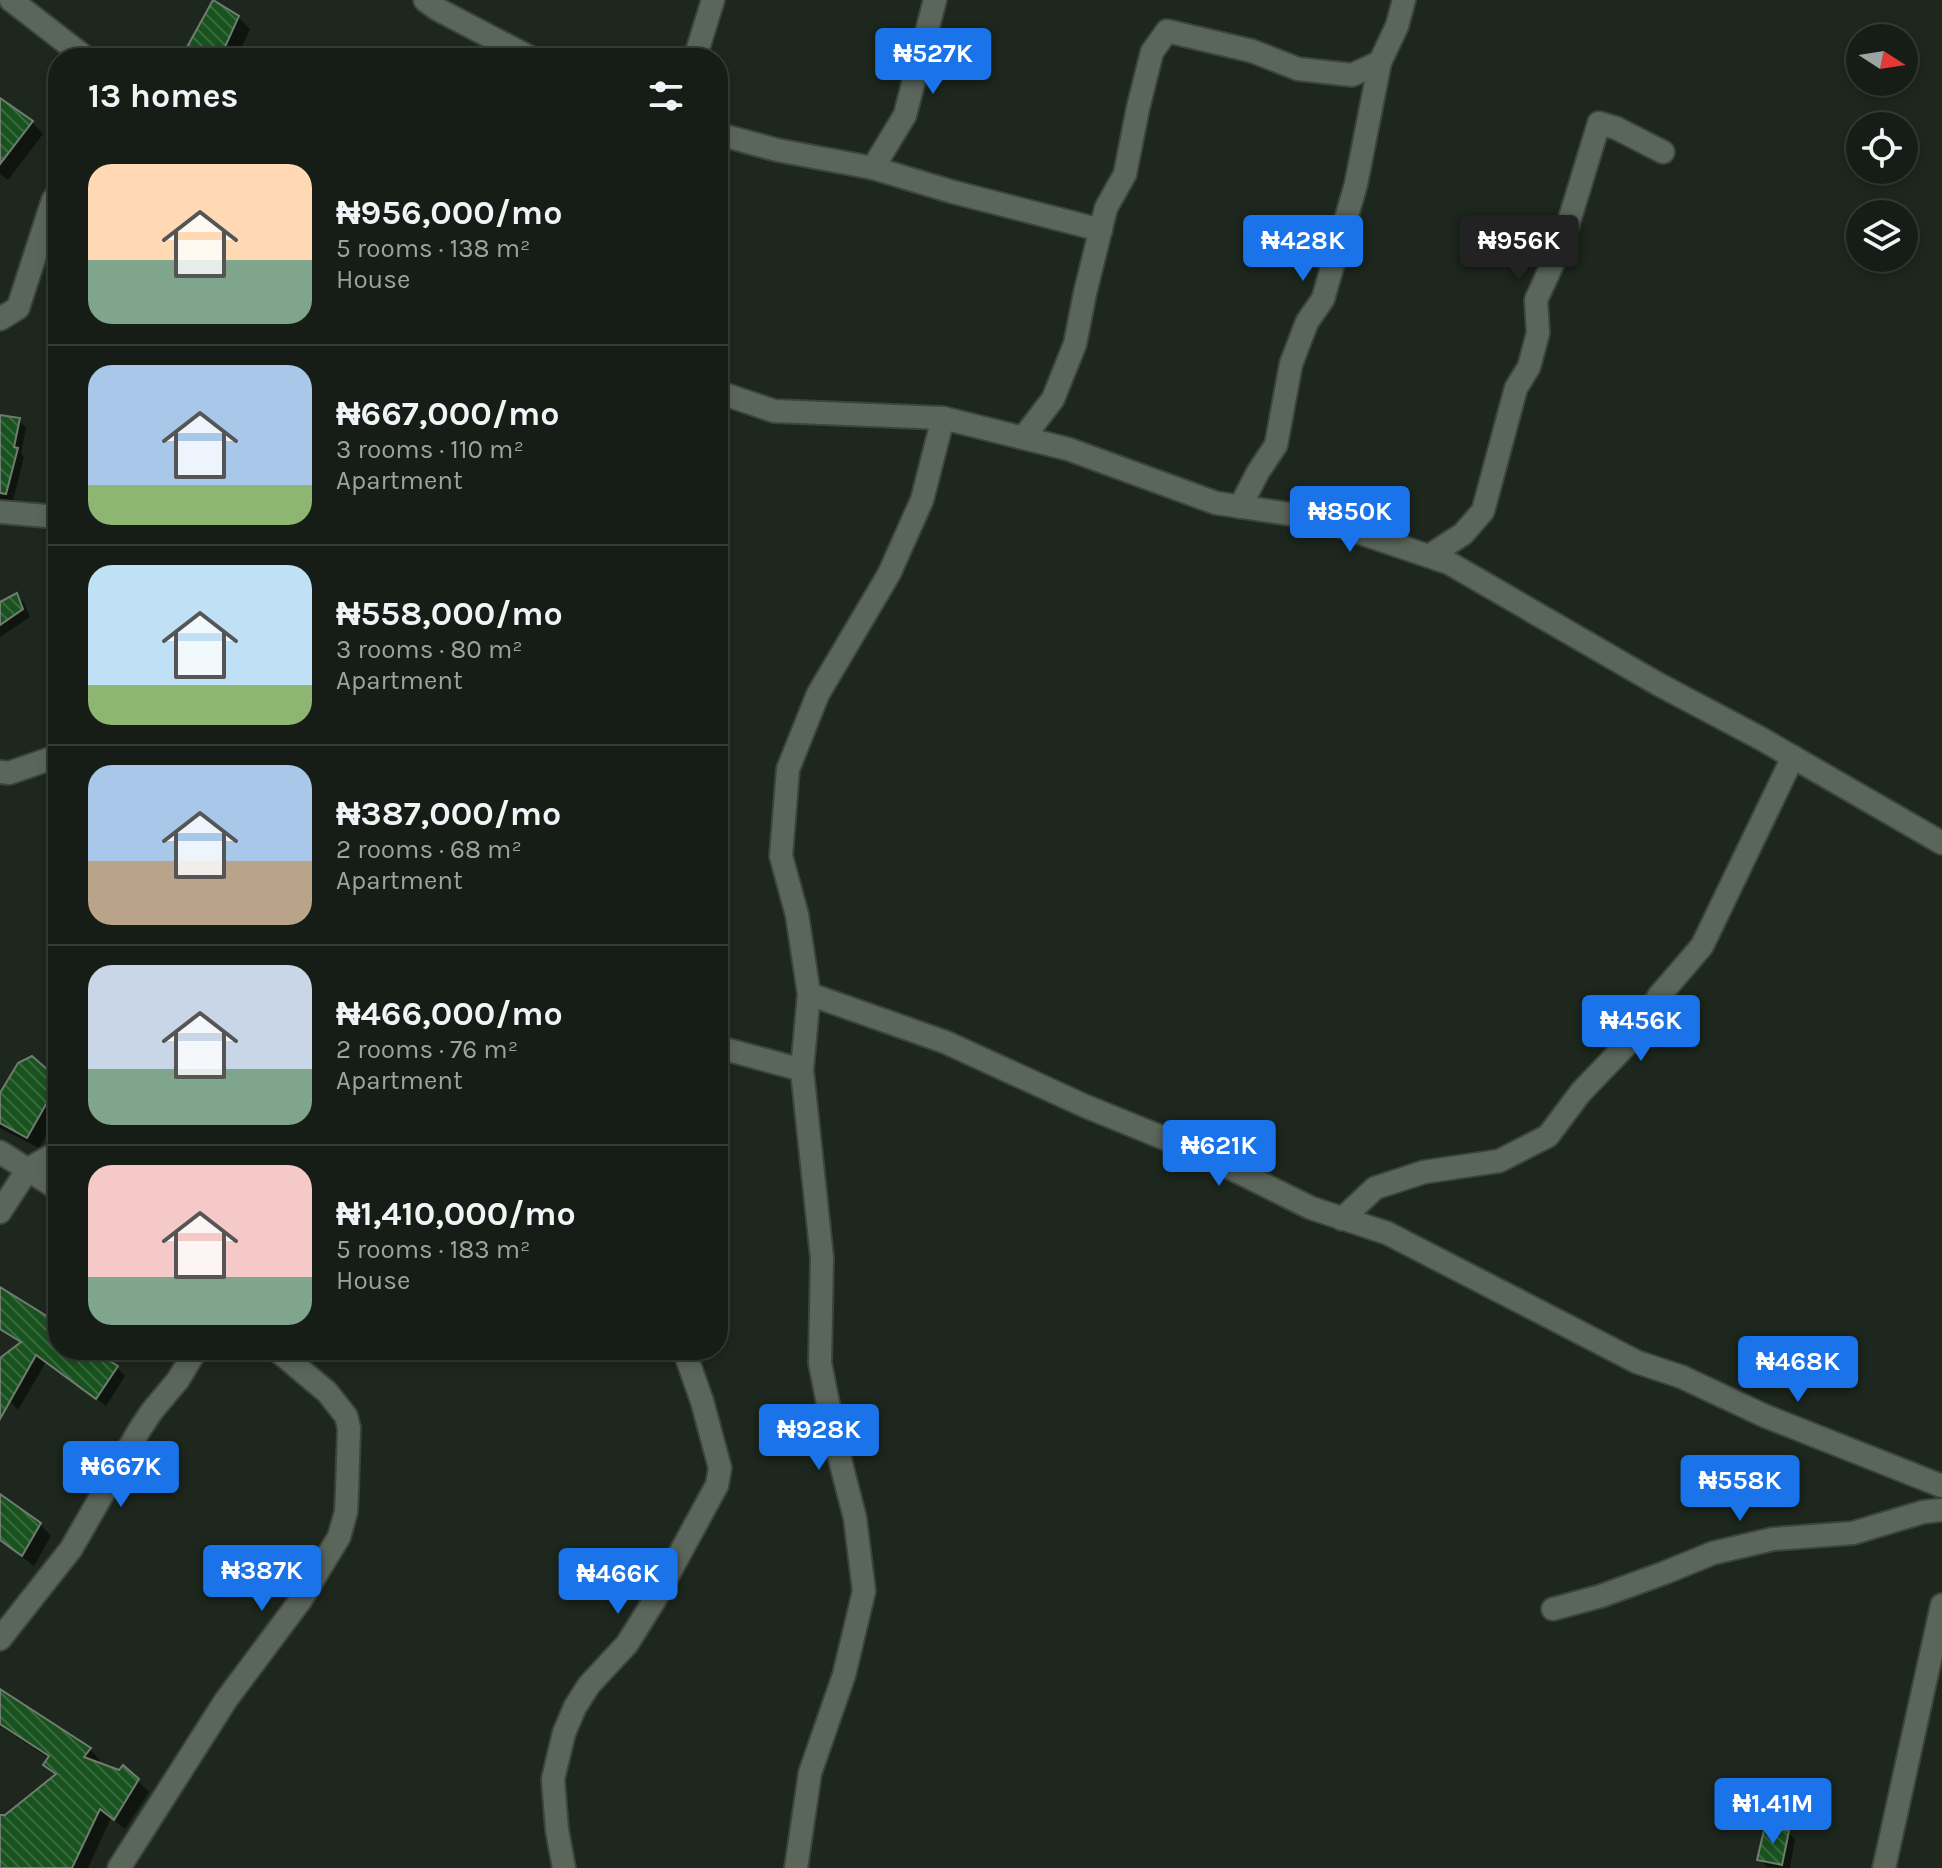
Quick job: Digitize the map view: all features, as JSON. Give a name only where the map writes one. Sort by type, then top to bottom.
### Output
[{"type":"street","points":[[11,0],[73,48]]},
{"type":"street","points":[[425,0],[512,48]]},
{"type":"street","points":[[698,48],[713,0]]},
{"type":"street","points":[[873,168],[905,115],[935,0]]},
{"type":"street","points":[[1240,507],[1276,445],[1291,364],[1307,322],[1323,299],[1356,184],[1380,62],[1397,26],[1404,0]]},
{"type":"street","points":[[1023,438],[1053,399],[1075,344],[1106,208],[1125,174],[1152,52],[1167,31],[1252,51],[1298,69],[1352,75],[1380,62]]},
{"type":"street","points":[[1429,556],[1463,534],[1483,511],[1516,388],[1529,367],[1538,333],[1536,300],[1563,241],[1599,123],[1616,128],[1663,152]]},
{"type":"street","points":[[728,137],[777,150],[873,168],[1101,230]]},
{"type":"street","points":[[0,319],[18,308],[48,215]]},
{"type":"street","points":[[728,395],[774,411],[943,418],[1068,449],[1216,503],[1316,518],[1449,563],[1942,843]]},
{"type":"street","points":[[796,1868],[810,1773],[844,1675],[864,1591],[855,1518],[820,1363],[822,1258],[802,1070],[809,994],[797,915],[781,856],[788,769],[818,694],[889,574],[922,500],[943,418]]},
{"type":"street","points":[[0,512],[48,516]]},
{"type":"street","points":[[1342,1219],[1375,1188],[1424,1172],[1499,1161],[1548,1136],[1581,1092],[1632,1039],[1659,996],[1702,946],[1793,757]]},
{"type":"street","points":[[0,772],[9,773],[48,759]]},
{"type":"street","points":[[809,994],[945,1042],[1085,1106],[1198,1152],[1311,1208],[1387,1233],[1637,1362],[1682,1377],[1765,1416],[1942,1486]]},
{"type":"street","points":[[728,1050],[802,1070]]},
{"type":"street","points":[[0,1152],[48,1182]]},
{"type":"street","points":[[0,1212],[28,1169],[48,1158]]},
{"type":"street","points":[[0,1639],[71,1549],[140,1429],[190,1360]]},
{"type":"street","points":[[119,1868],[226,1700],[300,1601],[339,1537],[346,1512],[349,1428],[346,1416],[327,1392],[289,1360]]},
{"type":"street","points":[[564,1868],[553,1779],[564,1733],[589,1685],[627,1644],[654,1601],[717,1485],[720,1468],[688,1360]]},
{"type":"street","points":[[1553,1609],[1601,1596],[1713,1553],[1773,1539],[1853,1533],[1923,1512],[1942,1510]]},
{"type":"street","points":[[1884,1868],[1942,1605]]},
{"type":"building","points":[[213,0],[239,16],[225,48],[187,48]]},
{"type":"building","points":[[0,98],[33,121],[0,164]]},
{"type":"building","points":[[0,415],[20,418],[14,447],[18,448],[6,494],[0,493]]},
{"type":"building","points":[[17,593],[23,609],[0,625],[0,602]]},
{"type":"building","points":[[32,1056],[48,1070],[48,1101],[27,1138],[0,1123],[0,1093],[18,1063]]},
{"type":"building","points":[[0,1287],[48,1317],[48,1360],[108,1360],[118,1366],[96,1399],[36,1355],[0,1419],[0,1358],[21,1342],[0,1329]]},
{"type":"building","points":[[0,1494],[41,1523],[22,1556],[0,1540]]},
{"type":"building","points":[[0,1689],[91,1748],[84,1757],[119,1770],[123,1765],[139,1779],[114,1820],[100,1809],[72,1868],[0,1868],[0,1815],[5,1815],[56,1774],[43,1765],[49,1756],[0,1724]]},
{"type":"building","points":[[1765,1826],[1789,1831],[1782,1865],[1757,1860]]}]
